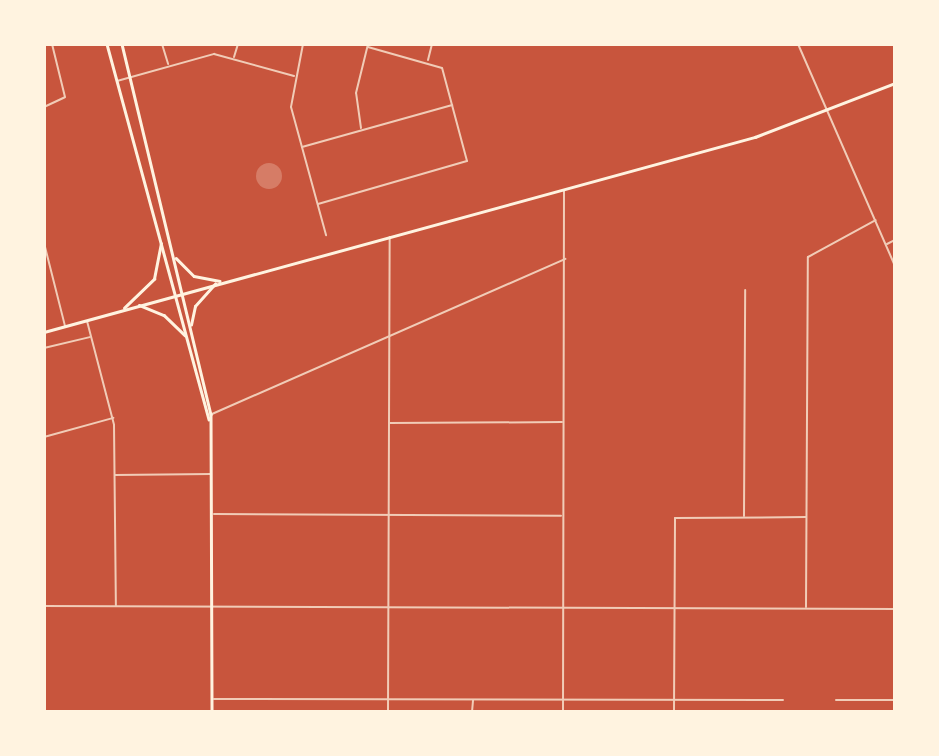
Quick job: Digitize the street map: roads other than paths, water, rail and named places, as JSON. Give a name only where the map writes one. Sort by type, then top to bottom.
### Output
[{"type":"main road","points":[[107,44],[210,416]]},
{"type":"main road","points":[[122,44],[183,292],[210,416],[212,712]]},
{"type":"main road","points":[[44,332],[183,292],[564,191],[828,112],[895,83]]},
{"type":"main road","points":[[122,310],[154,279],[161,239]]},
{"type":"main road","points":[[174,255],[194,276],[225,281]]},
{"type":"main road","points":[[191,327],[195,306],[215,284]]},
{"type":"main road","points":[[138,305],[164,315],[187,338]]},
{"type":"street","points":[[44,107],[65,94],[52,44]]},
{"type":"street","points":[[162,44],[168,65]]},
{"type":"street","points":[[234,58],[238,44]]},
{"type":"street","points":[[303,44],[291,107],[327,235]]},
{"type":"street","points":[[428,60],[432,44]]},
{"type":"street","points":[[798,44],[895,266]]},
{"type":"street","points":[[318,204],[464,164],[468,156],[444,71],[428,60],[368,45],[356,93],[361,129]]},
{"type":"street","points":[[117,81],[214,54],[295,76]]},
{"type":"street","points":[[301,147],[453,105]]},
{"type":"street","points":[[563,712],[564,191]]},
{"type":"street","points":[[806,607],[808,257],[876,220]]},
{"type":"street","points":[[388,712],[390,237]]},
{"type":"street","points":[[886,244],[895,240]]},
{"type":"street","points":[[44,243],[65,326]]},
{"type":"street","points":[[210,416],[565,259]]},
{"type":"street","points":[[744,516],[745,290]]},
{"type":"street","points":[[87,320],[113,418],[116,606]]},
{"type":"street","points":[[44,348],[91,337]]},
{"type":"street","points":[[44,437],[113,418]]},
{"type":"street","points":[[389,423],[563,422]]},
{"type":"street","points":[[115,475],[212,474]]},
{"type":"street","points":[[212,514],[562,516]]},
{"type":"street","points":[[674,712],[675,518],[807,517]]},
{"type":"street","points":[[44,606],[895,609]]},
{"type":"street","points":[[212,699],[783,700]]},
{"type":"street","points":[[472,712],[473,699]]},
{"type":"street","points":[[836,700],[895,700]]}]
